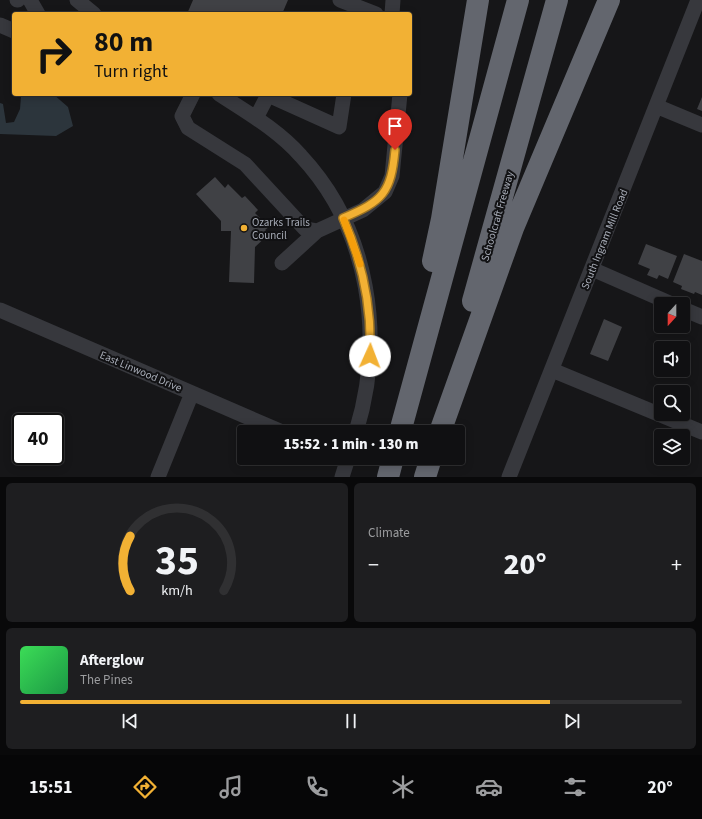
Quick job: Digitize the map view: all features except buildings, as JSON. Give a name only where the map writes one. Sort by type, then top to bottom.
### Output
[{"type":"highway","points":[[397,425],[416,325],[442,219],[478,0]]},
{"type":"highway","points":[[402,425],[518,0]]},
{"type":"highway","name":"Schoolcraft Freeway","points":[[441,425],[557,0]]},
{"type":"highway","points":[[442,425],[513,228],[609,0]]},
{"type":"highway","points":[[388,477],[391,465]]},
{"type":"highway","points":[[426,477],[429,465]]},
{"type":"street","points":[[30,0],[37,12]]},
{"type":"street","points":[[77,0],[92,12]]},
{"type":"street","points":[[340,0],[371,12]]},
{"type":"street","points":[[392,12],[393,0]]},
{"type":"street","name":"South Ingram Mill Road","points":[[509,477],[698,0]]},
{"type":"street","points":[[0,25],[12,30]]},
{"type":"street","points":[[192,96],[182,116],[188,128],[245,164],[305,229],[317,231]]},
{"type":"street","points":[[222,96],[277,133],[302,156],[323,183],[343,218],[360,265],[371,322],[368,374],[357,425]]},
{"type":"street","points":[[256,118],[267,96]]},
{"type":"street","points":[[272,96],[339,126],[344,96]]},
{"type":"street","points":[[282,263],[317,231],[362,210],[385,192],[392,176],[400,96]]},
{"type":"street","points":[[656,106],[702,125]]},
{"type":"street","points":[[592,269],[656,297]]},
{"type":"street","name":"East Linwood Drive","points":[[0,310],[266,425]]},
{"type":"street","points":[[690,312],[702,317]]},
{"type":"street","points":[[552,370],[702,432]]},
{"type":"street","points":[[158,477],[192,393]]},
{"type":"street","points":[[342,477],[344,465]]},
{"type":"shaded area","points":[[55,96],[68,107],[73,126],[56,136],[0,134],[0,103],[3,104],[6,123],[14,122],[20,109],[21,97]]},
{"type":"slow traffic","points":[[344,220],[360,264]]},
{"type":"place","name":"Ozarks Trails Council","points":[[244,228]]},
{"type":"route","points":[[370,356],[371,322],[365,284],[355,247],[343,218],[362,210],[373,203],[385,192],[392,176],[395,150]]}]
